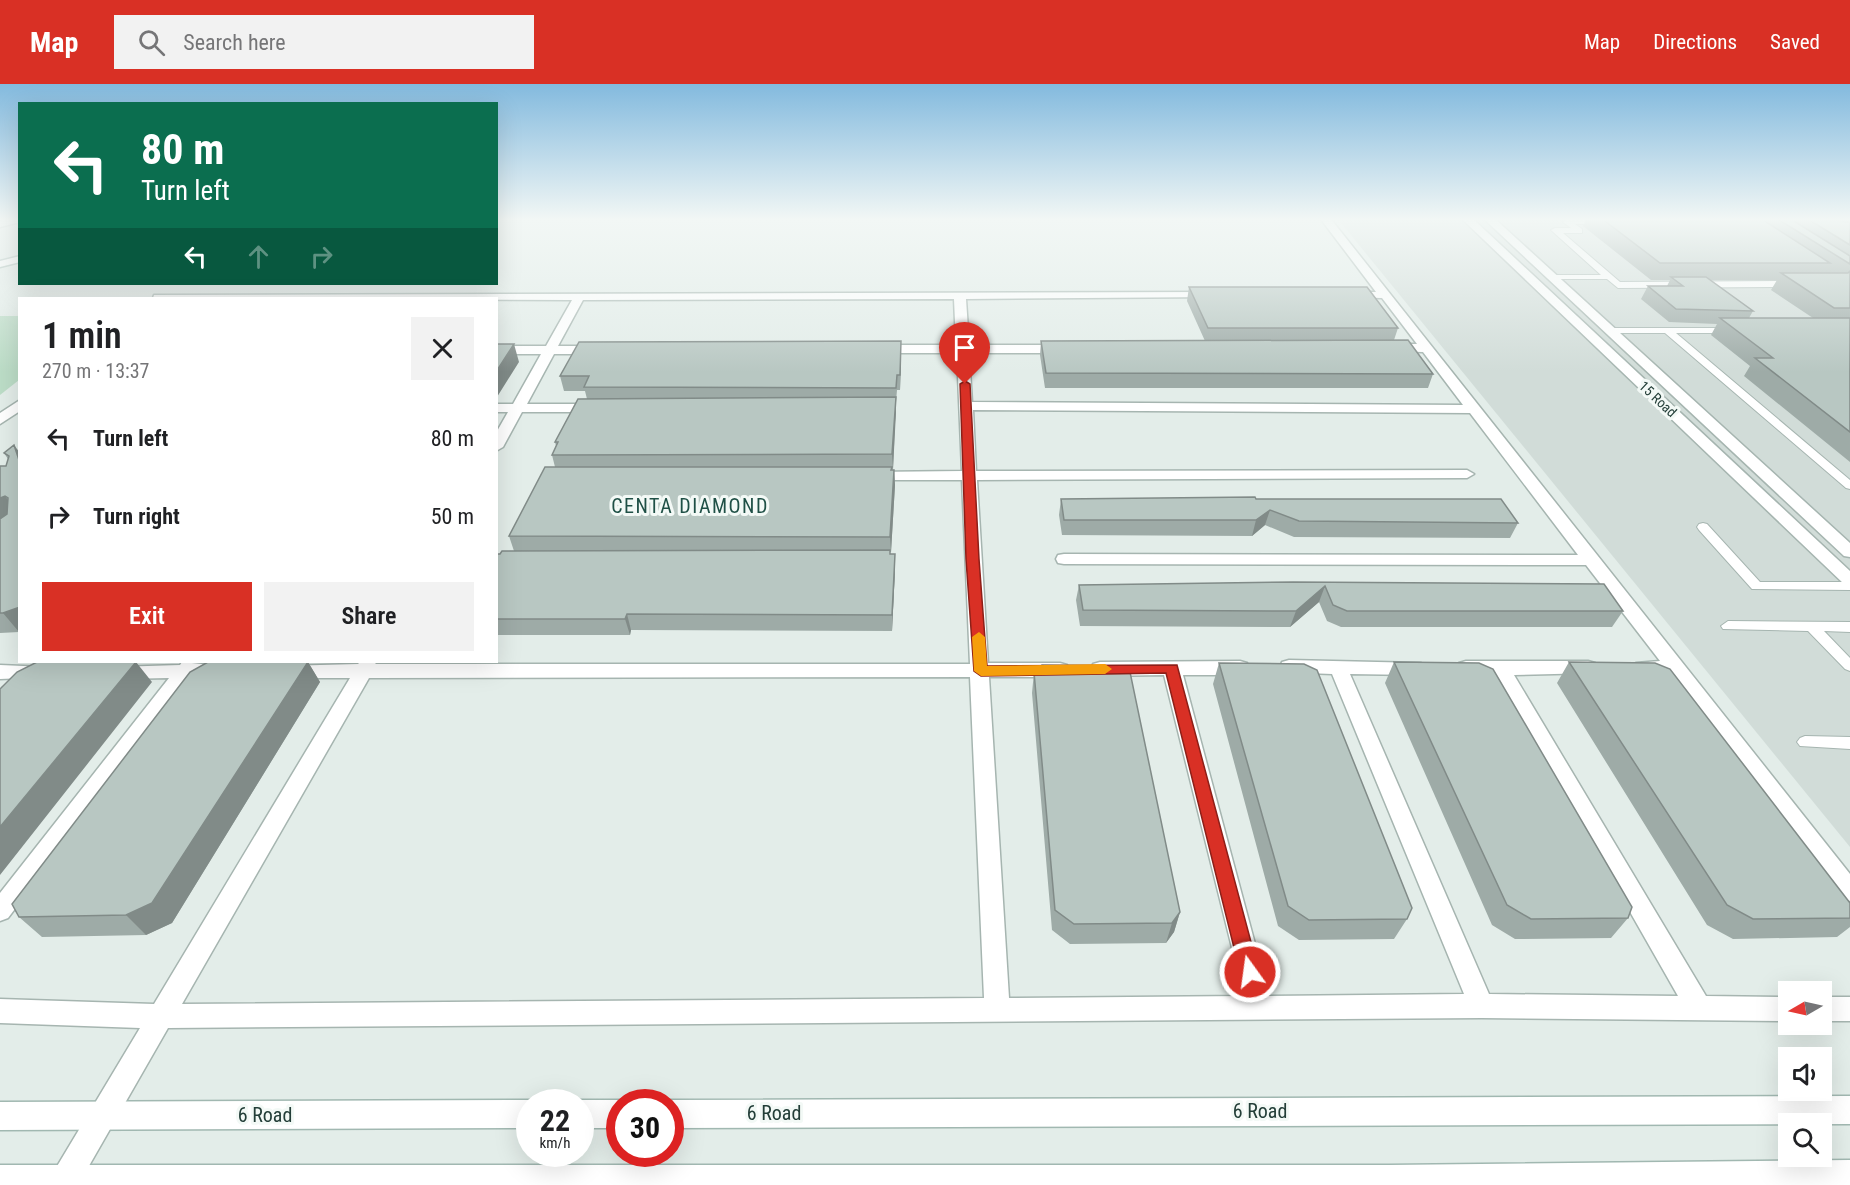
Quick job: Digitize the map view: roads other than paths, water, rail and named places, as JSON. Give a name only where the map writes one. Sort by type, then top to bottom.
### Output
[{"type":"street","points":[[1364,269],[1594,560],[1850,891]]},
{"type":"street","name":"15 Road","points":[[1521,269],[1850,580]]},
{"type":"street","name":"15 Road","points":[[1544,269],[1850,552]]},
{"type":"street","points":[[158,297],[173,285]]},
{"type":"street","points":[[498,297],[1219,295]]},
{"type":"street","points":[[1338,295],[1384,295]]},
{"type":"street","points":[[960,296],[997,1011]]},
{"type":"street","points":[[498,444],[579,297]]},
{"type":"street","points":[[861,349],[1078,348]]},
{"type":"street","points":[[1377,348],[1425,348]]},
{"type":"street","points":[[498,350],[611,350]]},
{"type":"street","points":[[0,420],[18,406]]},
{"type":"street","points":[[966,406],[1473,409]]},
{"type":"street","points":[[498,408],[610,408]]},
{"type":"street","points":[[855,476],[1467,474]]},
{"type":"street","points":[[1064,559],[1594,560]]},
{"type":"street","points":[[0,911],[189,666]]},
{"type":"street","points":[[106,672],[189,666],[232,671]]},
{"type":"street","points":[[268,671],[366,666],[981,671],[1338,667],[1677,667]]},
{"type":"street","points":[[66,1178],[366,666]]},
{"type":"street","points":[[1338,667],[1482,1006]]},
{"type":"street","points":[[1172,668],[1258,1007]]},
{"type":"street","points":[[1502,668],[1699,1008]]},
{"type":"street","points":[[0,691],[15,669],[62,672]]},
{"type":"street","points":[[0,1011],[159,1016],[1482,1006],[1778,1009]]},
{"type":"street","points":[[1832,1009],[1850,1009]]},
{"type":"street","name":"6 Road","points":[[684,1114],[1850,1110]]},
{"type":"street","name":"6 Road","points":[[0,1116],[516,1114]]},
{"type":"street","points":[[0,1179],[1389,1179],[1850,1174]]},
{"type":"lane","points":[[1600,269],[1618,285],[1802,284]]},
{"type":"lane","points":[[1552,277],[1609,277]]},
{"type":"lane","points":[[1609,330],[1747,330]]},
{"type":"lane","points":[[1667,330],[1850,486]]},
{"type":"lane","points":[[1703,527],[1757,586],[1850,586]]},
{"type":"lane","points":[[1728,626],[1850,627]]},
{"type":"lane","points":[[1812,627],[1850,666]]},
{"type":"lane","points":[[1805,742],[1850,743]]},
{"type":"district","name":"CENTA DIAMOND","points":[[690,506]]}]
